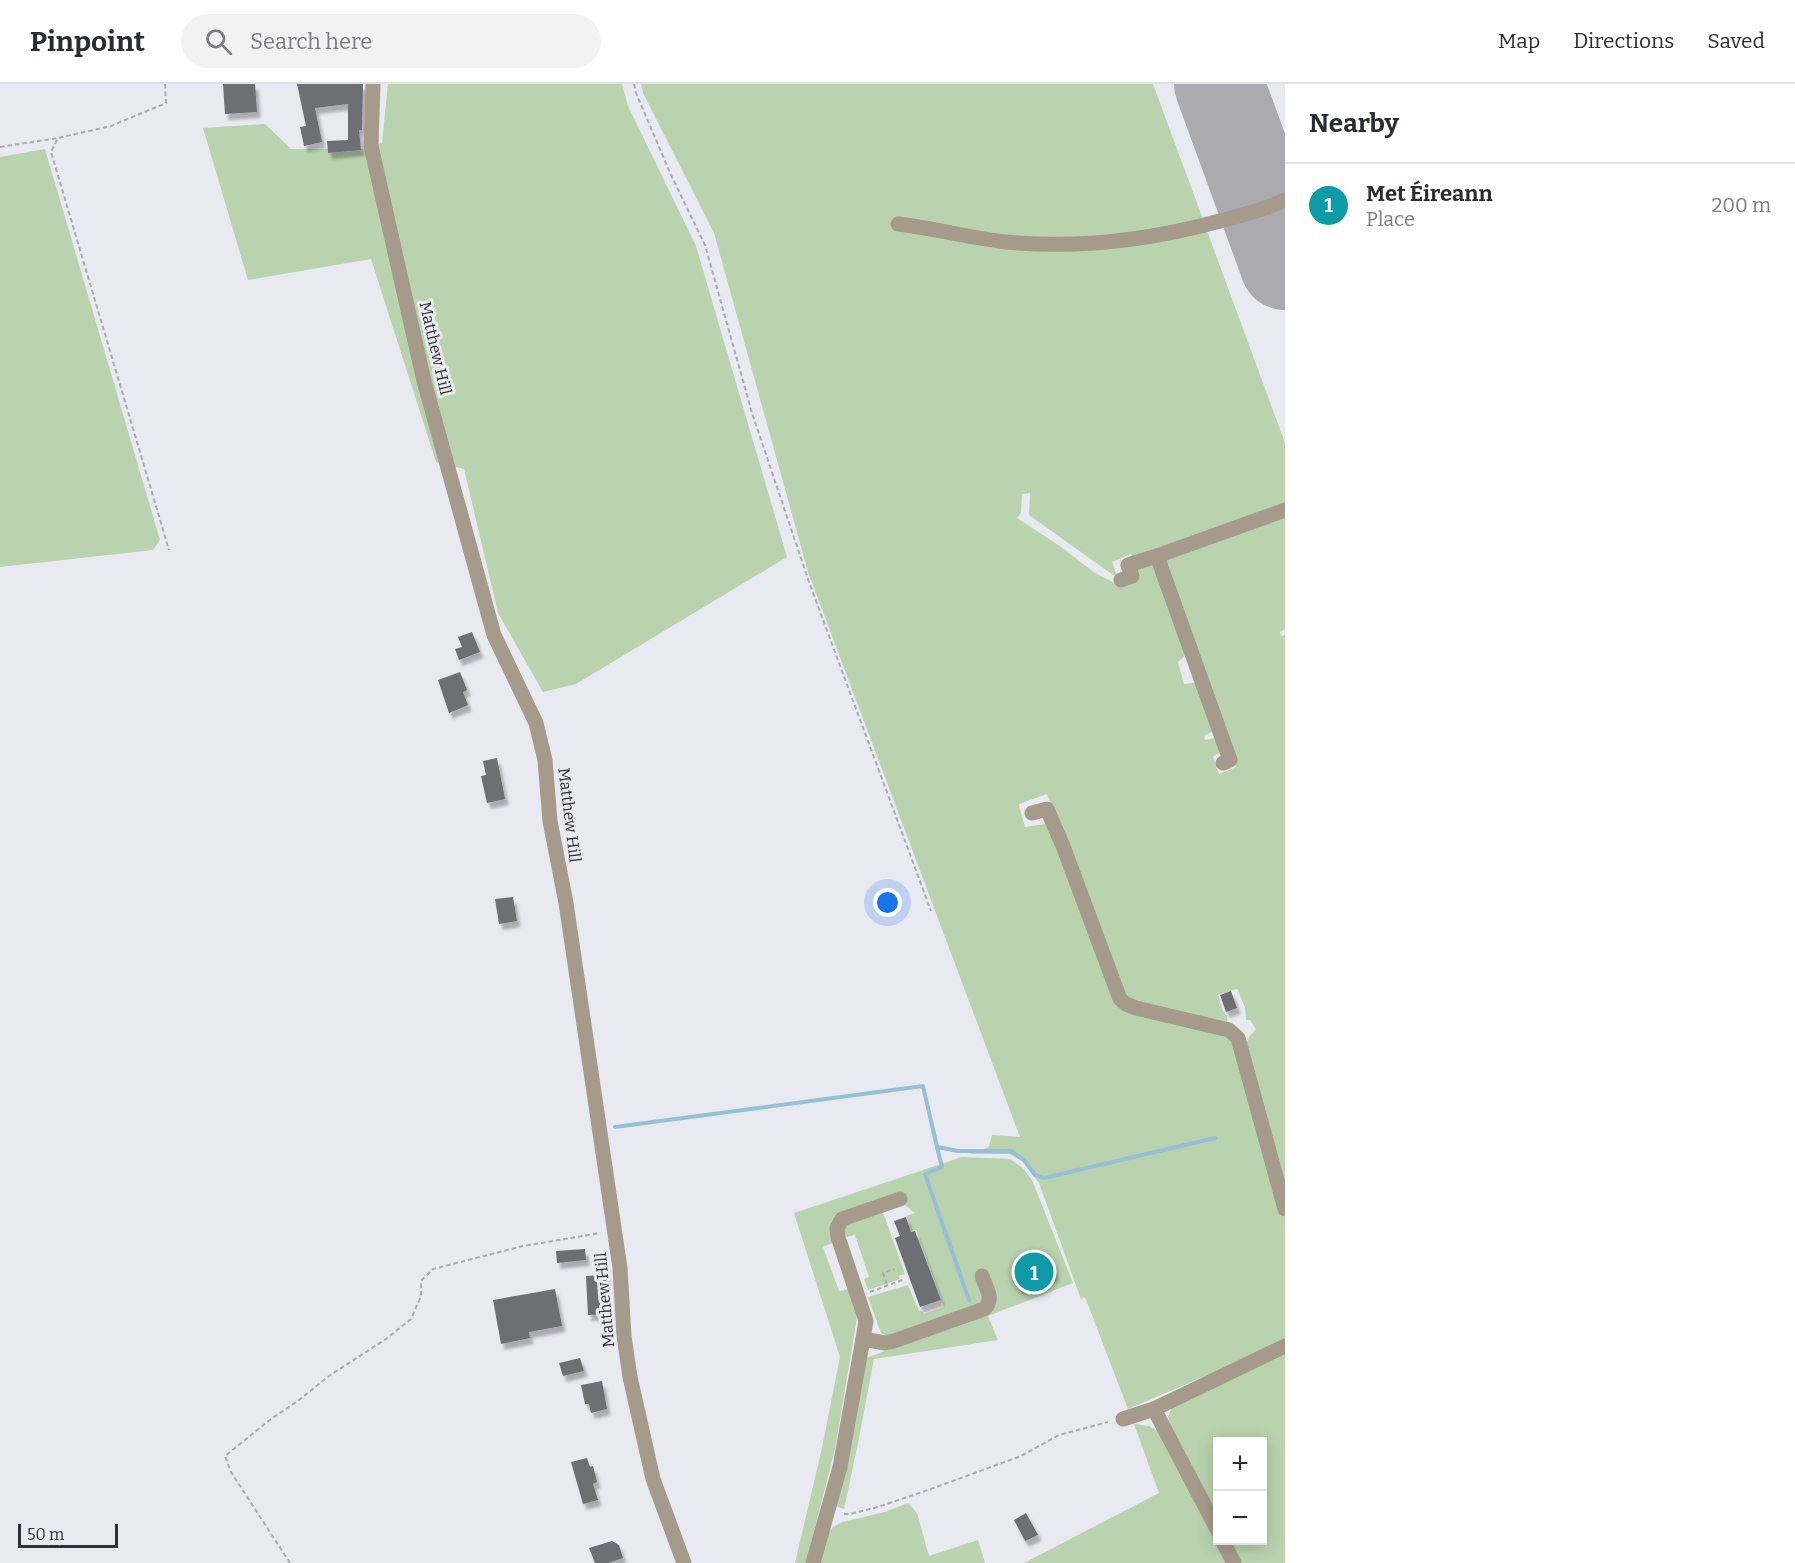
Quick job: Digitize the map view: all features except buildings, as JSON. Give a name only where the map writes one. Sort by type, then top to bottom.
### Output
[{"type":"street","name":"Matthew Hill","points":[[373,84],[371,147],[424,381],[494,634],[536,723],[545,760],[550,821],[566,903],[615,1231],[630,1377],[653,1479],[684,1563]]},
{"type":"street","points":[[898,224],[1008,242],[1082,245],[1167,234],[1265,209],[1285,200]]},
{"type":"street","points":[[1121,580],[1132,576],[1128,565],[1285,510]]},
{"type":"street","points":[[1157,556],[1230,760],[1222,763]]},
{"type":"street","points":[[1032,813],[1047,809],[1120,999],[1136,1008],[1220,1027],[1236,1035],[1285,1209]]},
{"type":"street","points":[[813,1563],[840,1467],[866,1322],[838,1237],[838,1224],[842,1219],[894,1201],[893,1219]]},
{"type":"street","points":[[863,1339],[894,1341],[984,1309],[990,1299],[982,1276]]},
{"type":"street","points":[[1123,1419],[1154,1409],[1285,1346]]},
{"type":"street","points":[[1154,1409],[1213,1521]]},
{"type":"street","points":[[828,1513],[844,1514]]},
{"type":"street","points":[[1225,1545],[1234,1563]]},
{"type":"path","points":[[0,147],[58,138],[111,126],[166,103],[165,84]]},
{"type":"path","points":[[634,84],[671,175],[705,245],[752,413],[809,582],[931,911]]},
{"type":"path","points":[[58,138],[51,153],[169,550]]},
{"type":"path","points":[[290,1563],[231,1472],[225,1456],[329,1376],[386,1339],[411,1319],[421,1296],[421,1281],[433,1269],[523,1246],[615,1231]]},
{"type":"path","points":[[887,1285],[883,1273],[894,1269]]},
{"type":"path","points":[[853,1284],[861,1281],[866,1294],[905,1279]]},
{"type":"path","points":[[844,1514],[888,1504],[1021,1456],[1059,1435],[1123,1419]]},
{"type":"green space","points":[[388,84],[622,84],[628,106],[696,246],[787,557],[576,684],[543,692],[498,613],[464,469],[436,462],[371,259],[248,280],[203,128],[265,124],[291,149],[366,149],[382,143]]},
{"type":"green space","points":[[641,84],[1153,84],[1204,222],[1130,237],[1073,242],[1001,238],[914,223],[912,228],[987,242],[1059,246],[1131,241],[1206,228],[1285,443],[1285,505],[1169,547],[1133,558],[1131,554],[1112,562],[1117,576],[1029,515],[1030,493],[1022,494],[1021,513],[1017,518],[1095,573],[1118,585],[1138,579],[1135,568],[1148,563],[1158,570],[1189,652],[1178,662],[1184,684],[1199,682],[1217,730],[1205,735],[1204,738],[1205,740],[1220,737],[1221,749],[1213,757],[1219,774],[1236,767],[1163,563],[1169,556],[1285,513],[1285,629],[1280,632],[1281,636],[1285,635],[1285,1200],[1245,1048],[1249,1037],[1256,1029],[1250,1020],[1246,1020],[1245,1007],[1237,989],[1218,995],[1227,1016],[1227,1025],[1140,1004],[1125,997],[1118,985],[1047,794],[1019,804],[1019,806],[1025,827],[1045,824],[1054,835],[1116,1002],[1128,1010],[1225,1033],[1234,1041],[1245,1070],[1285,1219],[1285,1342],[1128,1409],[1085,1297],[1081,1299],[1039,1183],[1022,1161],[1009,1154],[969,1154],[989,1147],[992,1135],[1020,1137],[808,572],[714,233],[643,93]]},
{"type":"green space","points":[[45,149],[160,540],[153,550],[0,567],[0,157]]},
{"type":"green space","points":[[962,1157],[1010,1159],[1023,1168],[1032,1180],[1073,1283],[988,1316],[998,1340],[874,1359],[844,1509],[838,1507],[836,1502],[866,1358],[896,1347],[887,1336],[881,1333],[868,1297],[908,1285],[919,1311],[924,1314],[944,1307],[916,1230],[911,1231],[906,1216],[915,1213],[902,1203],[839,1214],[835,1242],[823,1247],[839,1291],[848,1289],[857,1313],[856,1324],[835,1449],[806,1563],[795,1563],[822,1448],[840,1357],[794,1213]]},
{"type":"green space","points":[[881,1212],[905,1274],[899,1276],[900,1279],[868,1290],[864,1279],[869,1277],[855,1235],[843,1238],[842,1233],[848,1223]]},
{"type":"green space","points":[[1285,1350],[1285,1563],[1240,1563],[1230,1545],[1267,1545],[1267,1437],[1213,1437],[1213,1512],[1172,1432],[1168,1417],[1172,1407]]},
{"type":"green space","points":[[1134,1424],[1149,1426],[1161,1433],[1213,1534],[1213,1545],[1219,1545],[1228,1563],[1024,1563],[1159,1493]]},
{"type":"green space","points":[[908,1503],[917,1513],[929,1556],[978,1540],[985,1563],[820,1563],[827,1535],[833,1527],[842,1522],[885,1512]]},
{"type":"waterway","points":[[615,1127],[923,1086],[937,1147]]},
{"type":"waterway","points":[[969,1300],[925,1174],[942,1167],[937,1147],[958,1151],[1011,1151],[1024,1160],[1035,1175],[1044,1178],[1215,1138]]},
{"type":"runway","points":[[1219,84],[1285,265]]},
{"type":"place","name":"Met Éireann","points":[[1034,1272]]}]
